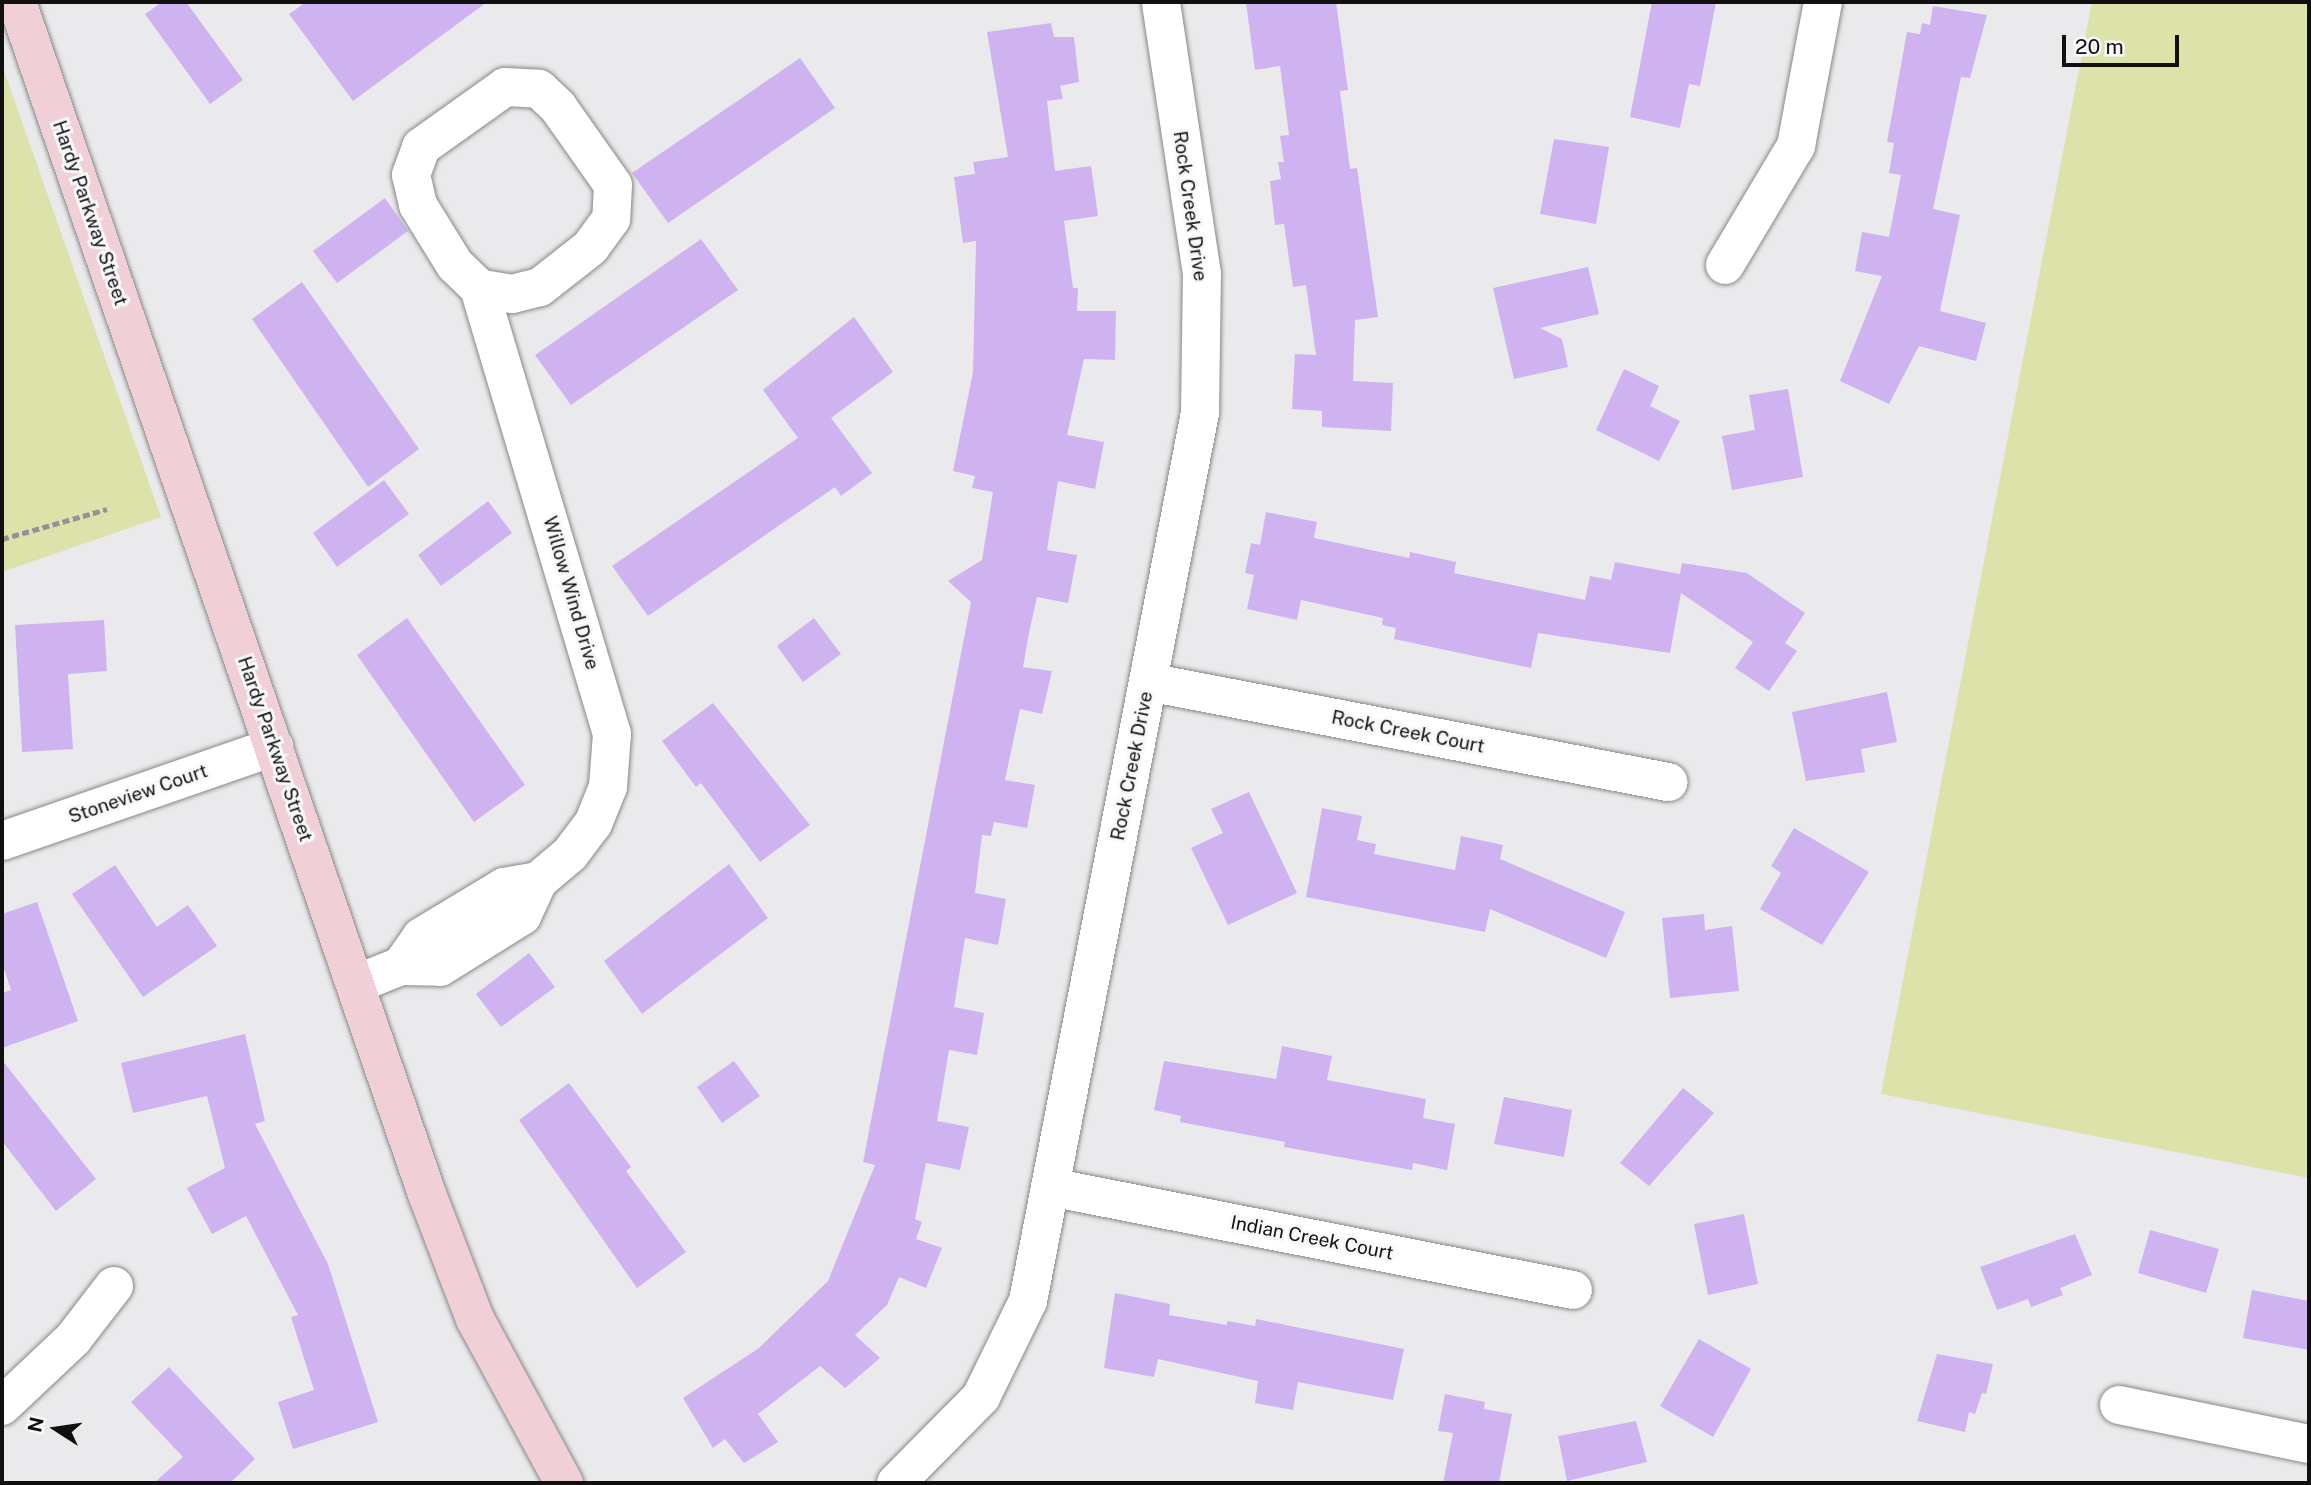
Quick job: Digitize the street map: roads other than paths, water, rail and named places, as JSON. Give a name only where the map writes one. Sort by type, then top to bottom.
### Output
[{"type":"main road","name":"Hardy Parkway Street","points":[[17,2],[356,984],[475,1319],[565,1483]]},
{"type":"street","name":"Rock Creek Drive","points":[[895,1483],[981,1397],[1027,1301],[1200,413],[1202,274],[1161,2]]},
{"type":"street","points":[[1725,265],[1796,146],[1823,2]]},
{"type":"street","name":"Willow Wind Drive","points":[[356,984],[401,966],[440,967],[522,916],[538,881],[570,853],[593,824],[608,787],[612,734],[479,288],[455,265],[418,205],[411,175],[421,147],[505,87],[539,89],[558,107],[613,185],[611,219],[591,247],[540,287],[512,293],[479,288]]},
{"type":"street","name":"Rock Creek Court","points":[[1149,682],[1668,782]]},
{"type":"street","name":"Stoneview Court","points":[[2,841],[274,747]]},
{"type":"street","name":"Indian Creek Court","points":[[1050,1187],[1573,1290]]},
{"type":"street","points":[[2,1406],[73,1339],[114,1286]]},
{"type":"street","points":[[2119,1405],[2309,1444]]}]
